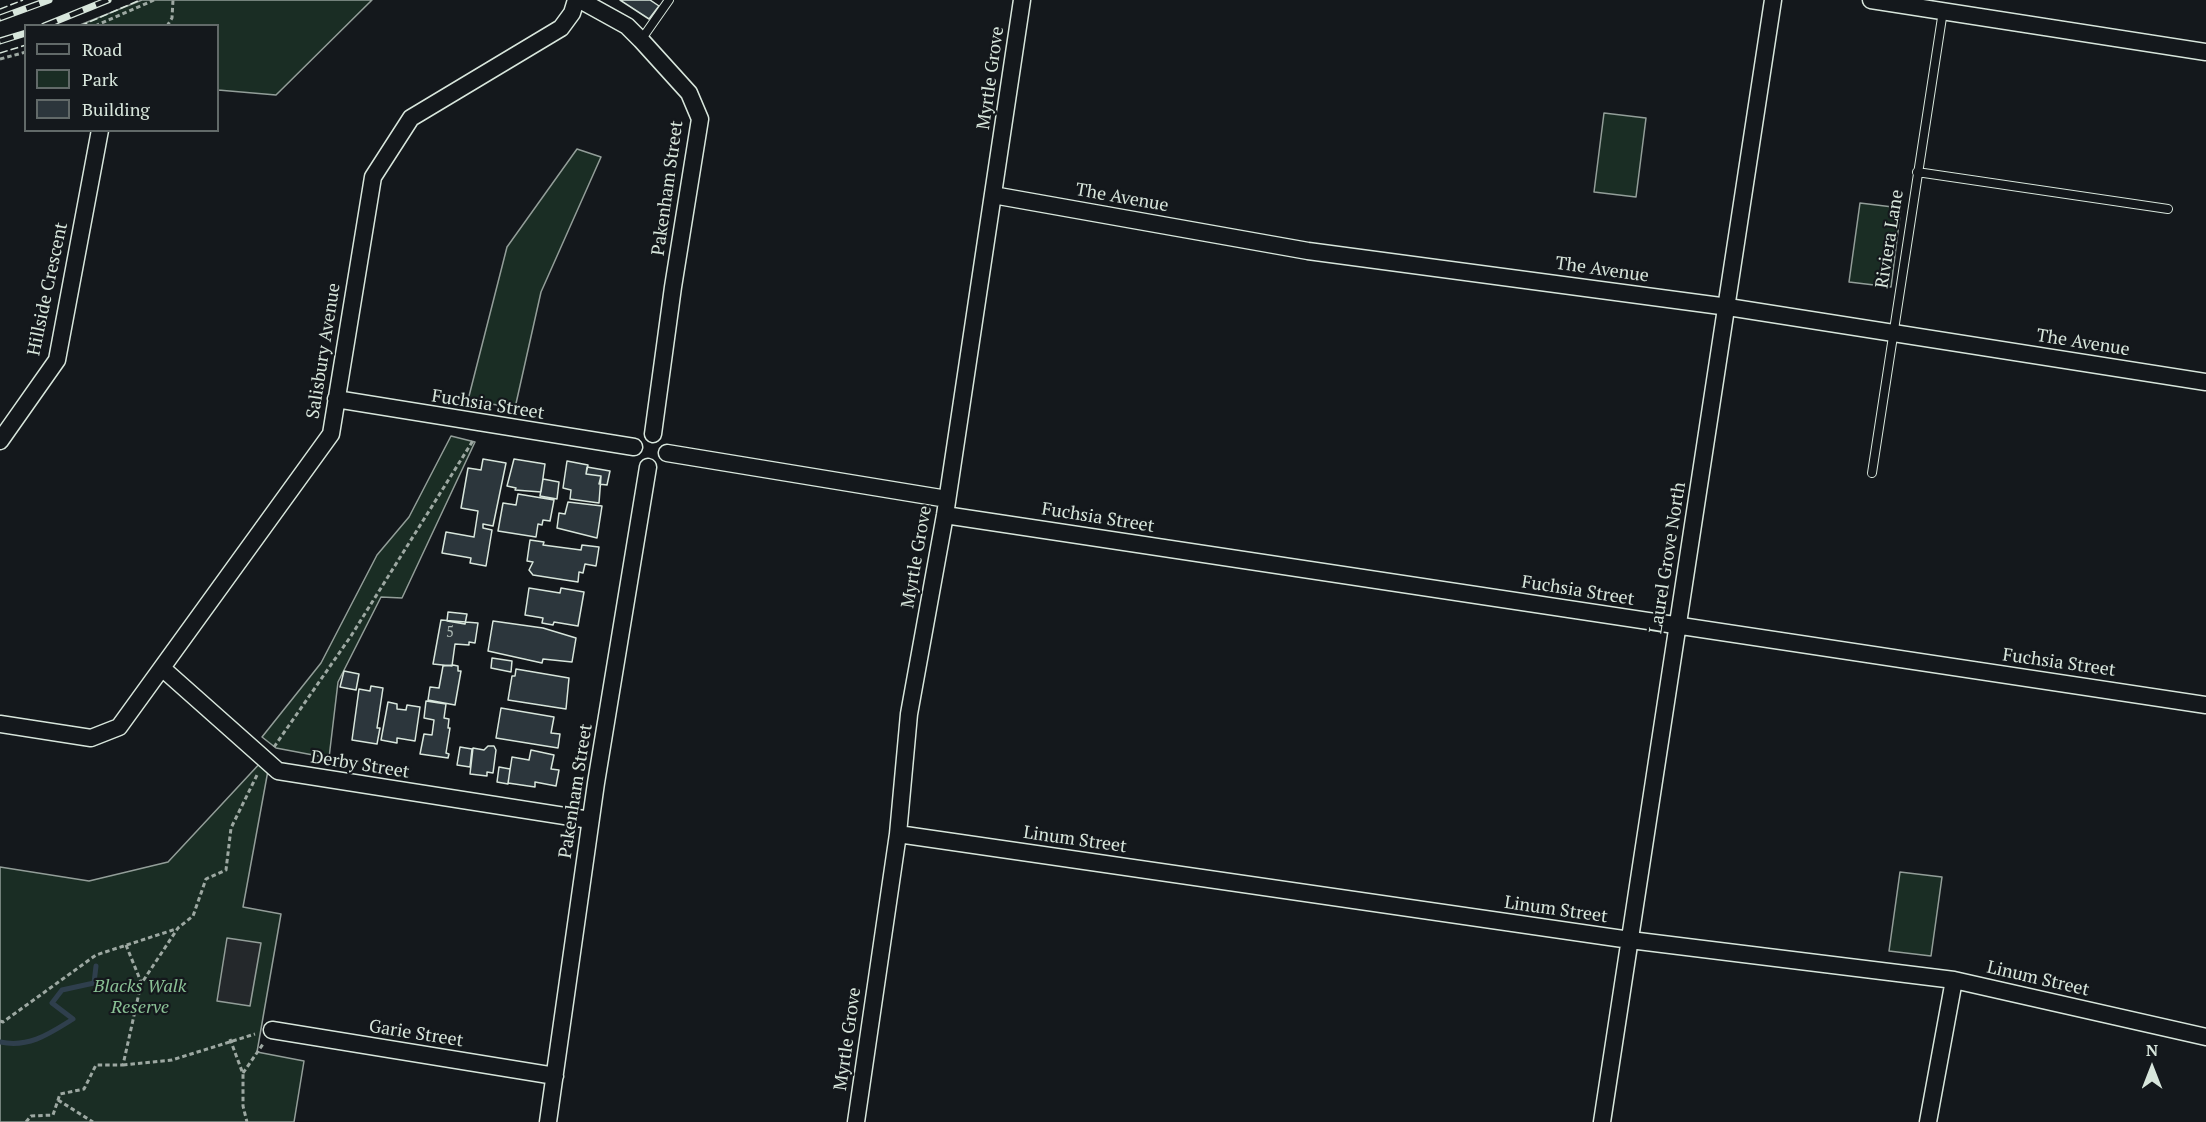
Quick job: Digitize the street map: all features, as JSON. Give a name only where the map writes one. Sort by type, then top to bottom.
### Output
[{"type":"street","name":"Pakenham Street","points":[[578,0],[627,26],[689,93],[700,119],[653,434]]},
{"type":"street","name":"Salisbury Avenue","points":[[0,724],[91,738],[119,727],[331,434],[373,177],[389,149],[411,118],[561,28],[578,0]]},
{"type":"street","name":"Myrtle Grove","points":[[856,1122],[898,834],[909,714],[946,507],[1022,0]]},
{"type":"street","name":"Laurel Grove North","points":[[1602,1122],[1773,0]]},
{"type":"street","points":[[1871,0],[2206,52]]},
{"type":"street","name":"Hillside Crescent","points":[[0,441],[57,360],[100,132]]},
{"type":"street","name":"The Avenue","points":[[993,195],[1308,251],[1728,307],[2206,382]]},
{"type":"street","name":"Fuchsia Street","points":[[336,399],[634,447]]},
{"type":"street","points":[[653,434],[664,441],[667,453],[658,465],[648,467],[636,458],[634,447],[643,436],[653,434]]},
{"type":"street","name":"Fuchsia Street","points":[[667,453],[946,507],[1677,626],[2206,705]]},
{"type":"street","name":"Pakenham Street","points":[[548,1122],[590,820],[648,467]]},
{"type":"street","name":"Derby Street","points":[[162,668],[278,771],[590,820]]},
{"type":"street","name":"Linum Street","points":[[898,834],[1630,940],[1954,980],[2206,1037]]},
{"type":"street","points":[[1928,1122],[1954,980]]},
{"type":"street","name":"Garie Street","points":[[272,1030],[555,1076]]},
{"type":"lane","points":[[641,40],[669,0]]},
{"type":"lane","name":"Riviera Lane","points":[[1872,473],[1892,331],[1943,11]]},
{"type":"lane","points":[[1917,172],[2168,208]]},
{"type":"path","points":[[100,24],[154,0]]},
{"type":"path","points":[[168,24],[172,18],[173,0]]},
{"type":"path","points":[[0,59],[24,53]]},
{"type":"path","points":[[123,1065],[141,984],[178,928],[193,916],[206,879],[226,870],[231,828],[265,759],[351,636],[470,448],[481,424]]},
{"type":"path","points":[[0,1021],[3,1022],[96,955],[178,928]]},
{"type":"path","points":[[126,945],[141,984]]},
{"type":"path","points":[[26,1122],[32,1116],[53,1115],[60,1094],[84,1089],[96,1065],[172,1060],[230,1039],[272,1030]]},
{"type":"path","points":[[243,1074],[272,1030]]},
{"type":"path","points":[[230,1039],[243,1074],[243,1106],[247,1122]]},
{"type":"path","points":[[58,1100],[93,1122]]},
{"type":"green space","points":[[142,0],[372,0],[276,95],[219,90],[219,24],[82,24]]},
{"type":"green space","points":[[1604,113],[1646,118],[1636,197],[1594,192]]},
{"type":"green space","points":[[577,149],[601,157],[541,292],[515,408],[468,400],[507,247]]},
{"type":"green space","points":[[1860,203],[1901,208],[1891,287],[1849,282]]},
{"type":"green space","points":[[451,436],[475,442],[402,598],[381,597],[338,682],[329,758],[276,748],[262,737],[321,663],[377,555],[409,517]]},
{"type":"green space","name":"Blacks Walk Reserve","points":[[263,760],[269,765],[243,907],[281,914],[257,1052],[304,1061],[294,1122],[0,1122],[0,867],[89,881],[168,862]]},
{"type":"green space","points":[[1900,872],[1942,877],[1931,956],[1889,951]]},
{"type":"shaded area","points":[[227,938],[261,943],[250,1006],[217,1001]]},
{"type":"building","points":[[620,0],[650,0],[659,6],[649,19]]},
{"type":"building","points":[[483,459],[506,463],[493,526],[483,524],[483,528],[492,530],[486,566],[470,563],[471,558],[442,553],[446,532],[474,537],[478,511],[461,508],[468,468],[481,470]]},
{"type":"building","points":[[514,459],[545,464],[541,492],[515,490],[516,488],[507,486]]},
{"type":"building","points":[[567,461],[588,465],[586,474],[601,476],[599,503],[570,499],[571,490],[563,488]]},
{"type":"building","points":[[587,467],[610,471],[607,485],[599,484],[601,476],[586,474]]},
{"type":"building","points":[[543,479],[559,482],[557,499],[540,496]]},
{"type":"building","points":[[518,494],[554,500],[550,521],[543,520],[542,525],[538,524],[536,537],[498,531],[503,503],[516,505]]},
{"type":"building","points":[[568,502],[602,506],[597,538],[557,528],[559,513],[565,514]]},
{"type":"building","points":[[530,540],[544,542],[543,545],[581,550],[582,545],[599,547],[596,566],[585,564],[583,573],[579,572],[578,582],[533,575],[529,570],[533,562],[527,561]]},
{"type":"building","points":[[529,588],[560,593],[561,588],[584,592],[578,626],[554,622],[553,625],[542,623],[543,618],[525,615]]},
{"type":"building","points":[[448,612],[467,614],[465,624],[447,621]]},
{"type":"building","points":[[441,620],[478,623],[475,643],[455,644],[452,666],[433,664]]},
{"type":"building","points":[[493,621],[543,628],[576,638],[572,662],[543,659],[542,663],[488,651]]},
{"type":"building","points":[[492,658],[512,661],[511,672],[491,668]]},
{"type":"building","points":[[443,666],[458,666],[458,671],[461,671],[455,705],[428,700],[430,687],[439,688]]},
{"type":"building","points":[[516,669],[569,678],[566,709],[508,700],[512,676],[515,676]]},
{"type":"building","points":[[344,671],[359,674],[356,690],[340,687]]},
{"type":"building","points":[[371,686],[383,688],[377,744],[352,740],[359,689],[370,691]]},
{"type":"building","points":[[426,701],[446,704],[444,718],[449,719],[448,728],[450,728],[446,753],[449,754],[448,758],[420,754],[424,734],[432,735],[434,720],[424,718]]},
{"type":"building","points":[[388,702],[397,704],[397,709],[406,710],[407,705],[420,707],[415,741],[397,738],[397,743],[381,740]]},
{"type":"building","points":[[501,708],[554,717],[551,733],[560,734],[558,748],[496,738]]},
{"type":"building","points":[[488,746],[494,746],[496,750],[493,773],[487,772],[487,776],[470,774],[473,748],[484,750]]},
{"type":"building","points":[[460,747],[472,749],[470,767],[457,765]]},
{"type":"building","points":[[531,750],[554,755],[551,769],[559,770],[556,786],[535,782],[535,787],[508,783],[512,757],[529,760]]},
{"type":"building","points":[[499,767],[510,769],[508,784],[497,782]]},
{"type":"waterway","points":[[0,1042],[30,1041],[73,1019],[52,1003],[62,990],[94,983],[96,966]]},
{"type":"railway","points":[[0,18],[49,0]]},
{"type":"railway","points":[[49,24],[108,0]]},
{"type":"railway","points":[[0,41],[24,34]]},
{"type":"fence","points":[[0,9],[23,0]]},
{"type":"fence","points":[[85,24],[140,0]]},
{"type":"fence","points":[[0,53],[24,46]]}]
